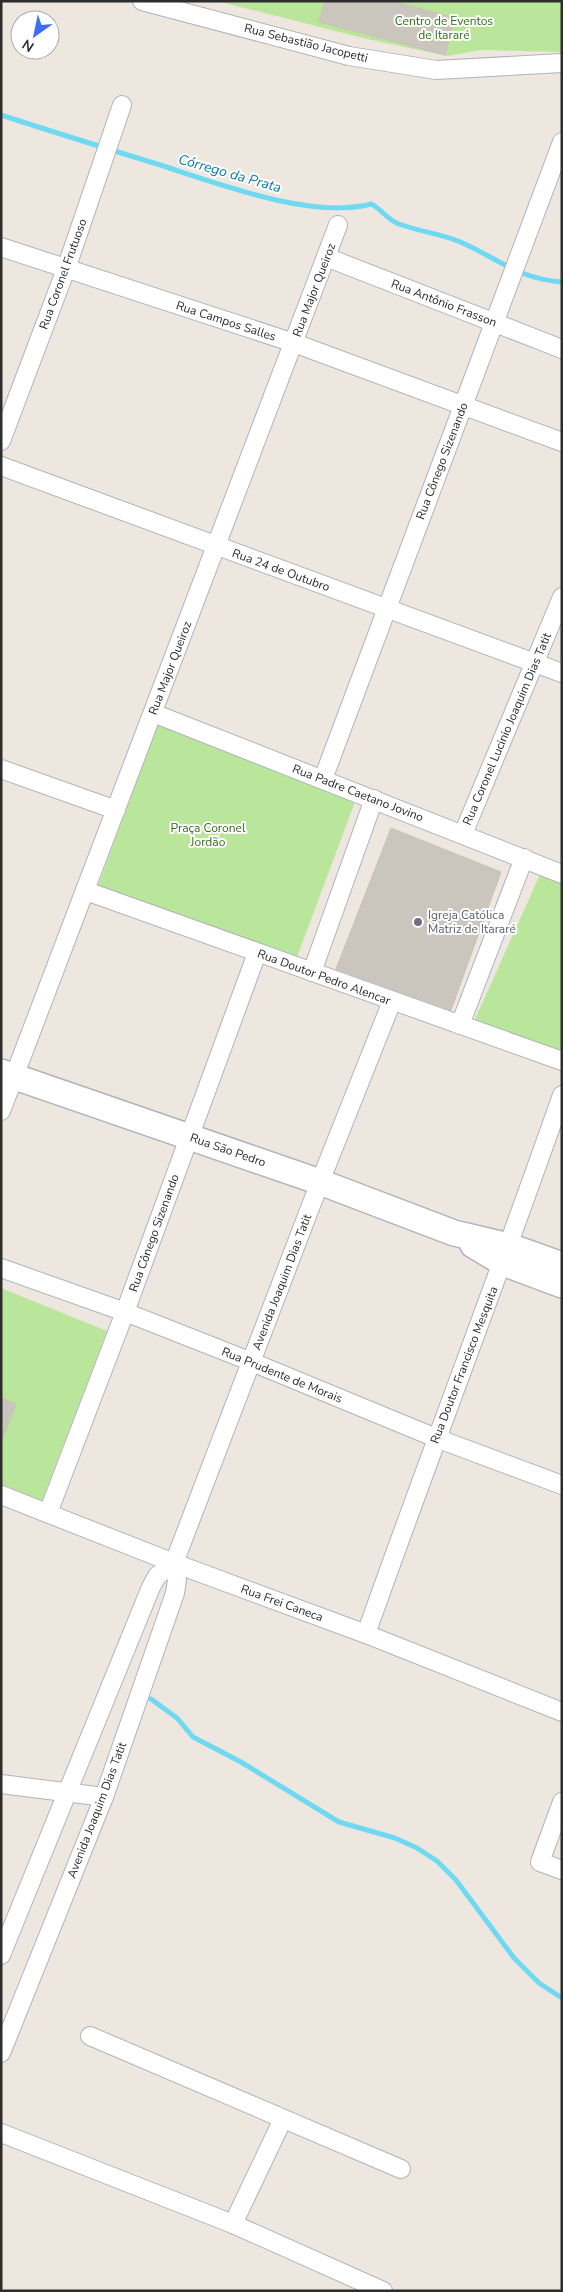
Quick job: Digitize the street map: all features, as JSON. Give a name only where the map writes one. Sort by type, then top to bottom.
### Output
[{"type":"main road","name":"Rua São Pedro","points":[[8,1075],[320,1182],[506,1255],[562,1285]]},
{"type":"main road","name":"Rua São Pedro","points":[[506,1255],[562,1266]]},
{"type":"street","name":"Rua Sebastião Jacopetti","points":[[142,1],[350,56],[436,70],[562,63]]},
{"type":"street","name":"Rua Coronel Frutuoso","points":[[1,441],[66,269],[122,105]]},
{"type":"street","name":"Rua Cônego Sizenando","points":[[322,779],[562,142]]},
{"type":"street","name":"Rua Major Queiroz","points":[[1,1111],[8,1075],[86,891],[338,225]]},
{"type":"street","name":"Rua Campos Salles","points":[[1,247],[294,343],[464,404],[562,442]]},
{"type":"street","name":"Rua Antônio Frasson","points":[[326,257],[562,349]]},
{"type":"street","name":"Rua 24 de Outubro","points":[[1,466],[216,547],[562,673]]},
{"type":"street","name":"Rua Coronel Lucinio Joaquim Dias Tatit","points":[[463,834],[562,597]]},
{"type":"street","name":"Rua Padre Caetano Jovino","points":[[153,713],[562,874]]},
{"type":"street","points":[[1,769],[116,810]]},
{"type":"street","points":[[312,972],[374,799]]},
{"type":"street","points":[[460,1025],[524,858]]},
{"type":"street","name":"Rua Doutor Pedro Alencar","points":[[86,891],[562,1062]]},
{"type":"street","name":"Rua Cônego Sizenando","points":[[48,1513],[125,1312],[257,953]]},
{"type":"street","name":"Avenida Joaquim Dias Tatit","points":[[1,2053],[104,1797],[175,1593],[174,1563],[320,1182],[392,1001]]},
{"type":"street","name":"Rua Doutor Francisco Mesquita","points":[[366,1634],[436,1438],[506,1255],[562,1095]]},
{"type":"street","name":"Rua Prudente de Morais","points":[[1,1268],[125,1312],[436,1438],[562,1485]]},
{"type":"street","name":"Rua Frei Caneca","points":[[1,1495],[174,1563],[366,1634],[562,1712]]},
{"type":"street","name":"Avenida Joaquim Dias Tatit","points":[[1,1954],[152,1586],[157,1576],[174,1563]]},
{"type":"street","points":[[1,1784],[104,1797]]},
{"type":"street","points":[[562,1802],[540,1862],[562,1870]]},
{"type":"street","points":[[90,2036],[401,2169]]},
{"type":"street","points":[[233,2224],[283,2119]]},
{"type":"street","points":[[1,2133],[233,2224],[384,2291]]},
{"type":"green space","name":"Centro de Eventos de Itararé","points":[[217,1],[562,1],[562,52],[481,50],[447,56],[367,39]]},
{"type":"green space","name":"Praça Coronel Jordão","points":[[158,723],[355,802],[297,957],[98,886]]},
{"type":"green space","points":[[542,870],[562,879],[562,1058],[472,1026]]},
{"type":"green space","points":[[1,1288],[107,1331],[41,1503],[1,1487]]},
{"type":"building","points":[[325,1],[392,1],[455,18],[445,55],[319,22]]},
{"type":"building","name":"Igreja Católica Matriz de Itararé","points":[[391,828],[501,872],[451,1010],[336,969]]},
{"type":"building","points":[[1,1398],[16,1404],[2,1440],[1,1440]]},
{"type":"waterway","name":"Córrego da Prata","points":[[1,115],[207,181],[264,197],[321,207],[347,208],[371,204],[399,224],[457,241],[522,273],[562,282]]},
{"type":"waterway","points":[[151,1699],[177,1718],[193,1737],[241,1762],[339,1822],[395,1838],[417,1848],[437,1861],[456,1880],[514,1958],[539,1983],[562,1998]]},
{"type":"place","name":"Igreja Católica Matriz de Itararé","points":[[418,922]]}]
